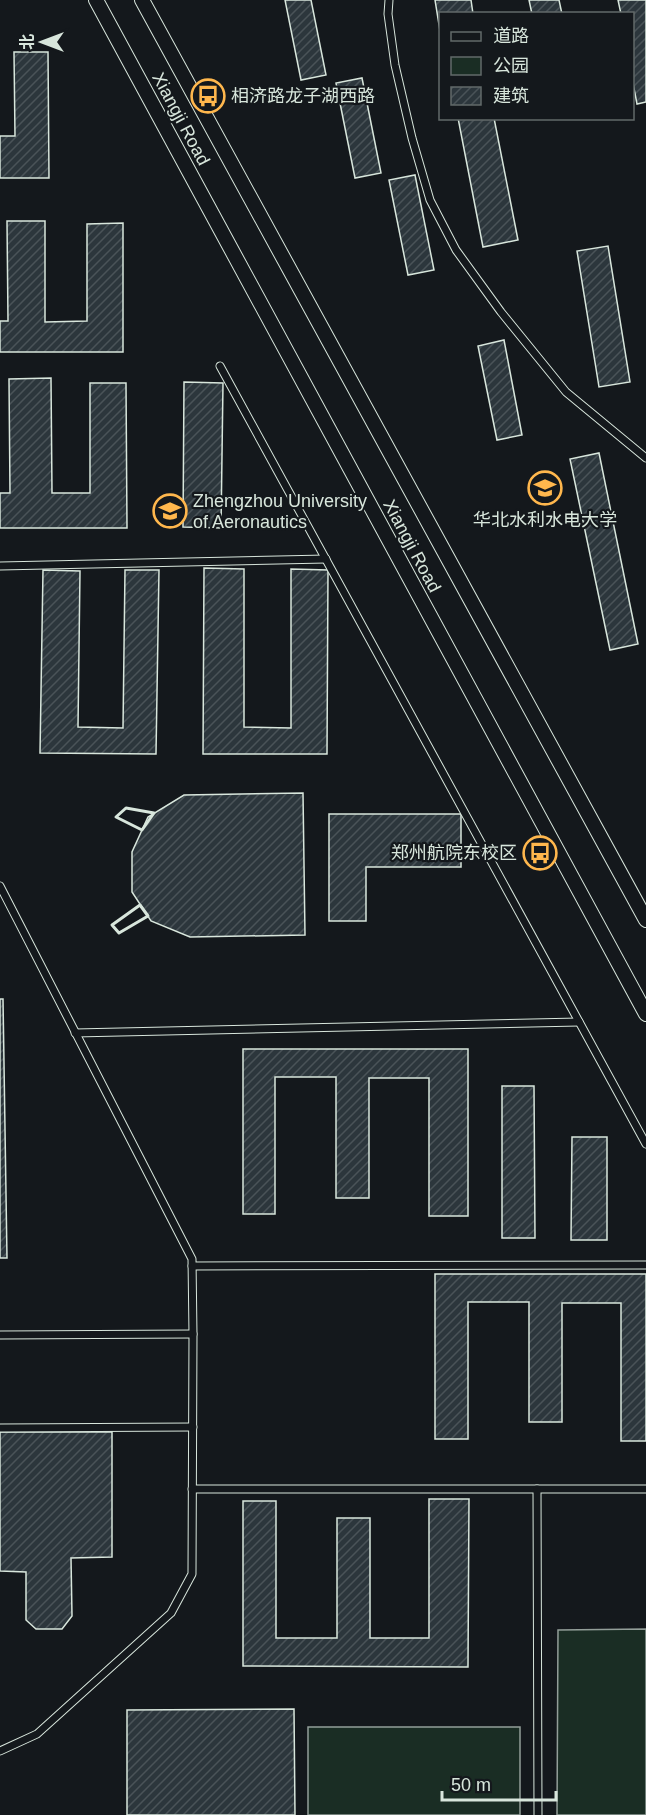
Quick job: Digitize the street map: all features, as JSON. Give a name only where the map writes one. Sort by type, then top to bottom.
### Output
[{"type":"street","name":"Xiangji Road","points":[[96,0],[646,1014]]},
{"type":"street","name":"Xiangji Road","points":[[142,0],[646,920]]},
{"type":"lane","points":[[389,0],[388,14],[395,65],[412,138],[430,200],[456,250],[501,312],[566,392],[646,458]]},
{"type":"lane","points":[[220,366],[646,1144]]},
{"type":"lane","points":[[0,566],[326,559]]},
{"type":"lane","points":[[0,886],[192,1259],[193,1334],[192,1574],[171,1613],[37,1734],[0,1751]]},
{"type":"lane","points":[[75,1033],[579,1022]]},
{"type":"lane","points":[[192,1266],[646,1265]]},
{"type":"lane","points":[[0,1335],[193,1334]]},
{"type":"lane","points":[[0,1428],[193,1427]]},
{"type":"lane","points":[[192,1489],[646,1489]]},
{"type":"lane","points":[[537,1489],[538,1815]]},
{"type":"green space","points":[[646,1629],[646,1815],[557,1815],[558,1630]]},
{"type":"green space","points":[[308,1727],[520,1727],[520,1815],[308,1815]]},
{"type":"building","points":[[285,0],[311,0],[326,75],[301,80]]},
{"type":"building","points":[[435,0],[471,0],[473,12],[439,12],[439,25]]},
{"type":"building","points":[[529,0],[559,0],[562,12],[532,12]]},
{"type":"building","points":[[618,0],[646,0],[646,102],[637,104],[634,88],[634,12],[621,12]]},
{"type":"building","points":[[14,52],[48,52],[49,178],[0,178],[0,136],[15,136]]},
{"type":"building","points":[[362,78],[381,173],[355,178],[336,83]]},
{"type":"building","points":[[458,120],[494,120],[518,240],[483,247]]},
{"type":"building","points":[[415,175],[434,270],[408,275],[389,180]]},
{"type":"building","points":[[7,221],[45,221],[45,322],[87,321],[87,224],[123,223],[123,352],[0,352],[0,321],[8,321]]},
{"type":"building","points":[[608,246],[630,382],[599,387],[577,251]]},
{"type":"building","points":[[504,340],[522,435],[497,440],[478,346]]},
{"type":"building","points":[[51,378],[52,493],[90,493],[90,383],[126,383],[127,528],[0,528],[0,493],[10,493],[9,379]]},
{"type":"building","points":[[184,382],[223,383],[221,528],[183,527]]},
{"type":"building","points":[[599,453],[638,644],[610,650],[570,459]]},
{"type":"building","points":[[204,568],[244,569],[244,727],[291,728],[291,569],[328,570],[327,754],[203,754]]},
{"type":"building","points":[[43,570],[80,571],[78,727],[123,728],[125,570],[159,570],[156,754],[40,753]]},
{"type":"building","points":[[303,793],[305,935],[190,937],[151,921],[132,892],[132,852],[148,817],[184,795]]},
{"type":"building","points":[[329,814],[461,814],[461,867],[366,867],[366,921],[329,921]]},
{"type":"building","points":[[0,999],[3,999],[7,1258],[0,1258]]},
{"type":"building","points":[[243,1049],[468,1049],[468,1216],[429,1216],[429,1078],[369,1078],[369,1198],[336,1198],[336,1077],[275,1077],[275,1214],[243,1214]]},
{"type":"building","points":[[502,1086],[534,1086],[535,1238],[502,1238]]},
{"type":"building","points":[[572,1137],[607,1137],[607,1240],[571,1240]]},
{"type":"building","points":[[435,1274],[646,1274],[646,1441],[621,1441],[621,1303],[562,1303],[562,1422],[529,1422],[529,1302],[468,1302],[468,1439],[435,1439]]},
{"type":"building","points":[[0,1432],[112,1432],[112,1557],[71,1558],[72,1616],[62,1629],[36,1629],[26,1620],[26,1572],[0,1571]]},
{"type":"building","points":[[429,1499],[469,1499],[468,1667],[243,1666],[243,1501],[276,1501],[276,1638],[337,1638],[337,1518],[370,1518],[370,1638],[429,1638]]},
{"type":"building","points":[[294,1709],[295,1815],[127,1815],[127,1710]]},
{"type":"wall","points":[[126,808],[154,813],[142,830],[116,817],[126,808]]},
{"type":"wall","points":[[140,905],[148,916],[119,933],[112,925],[140,905]]},
{"type":"place","name":"相济路龙子湖西路","points":[[208,96]]},
{"type":"place","name":"华北水利水电大学","points":[[545,488]]},
{"type":"place","name":"Zhengzhou University of Aeronautics","points":[[170,511]]},
{"type":"place","name":"郑州航院东校区","points":[[540,853]]}]
